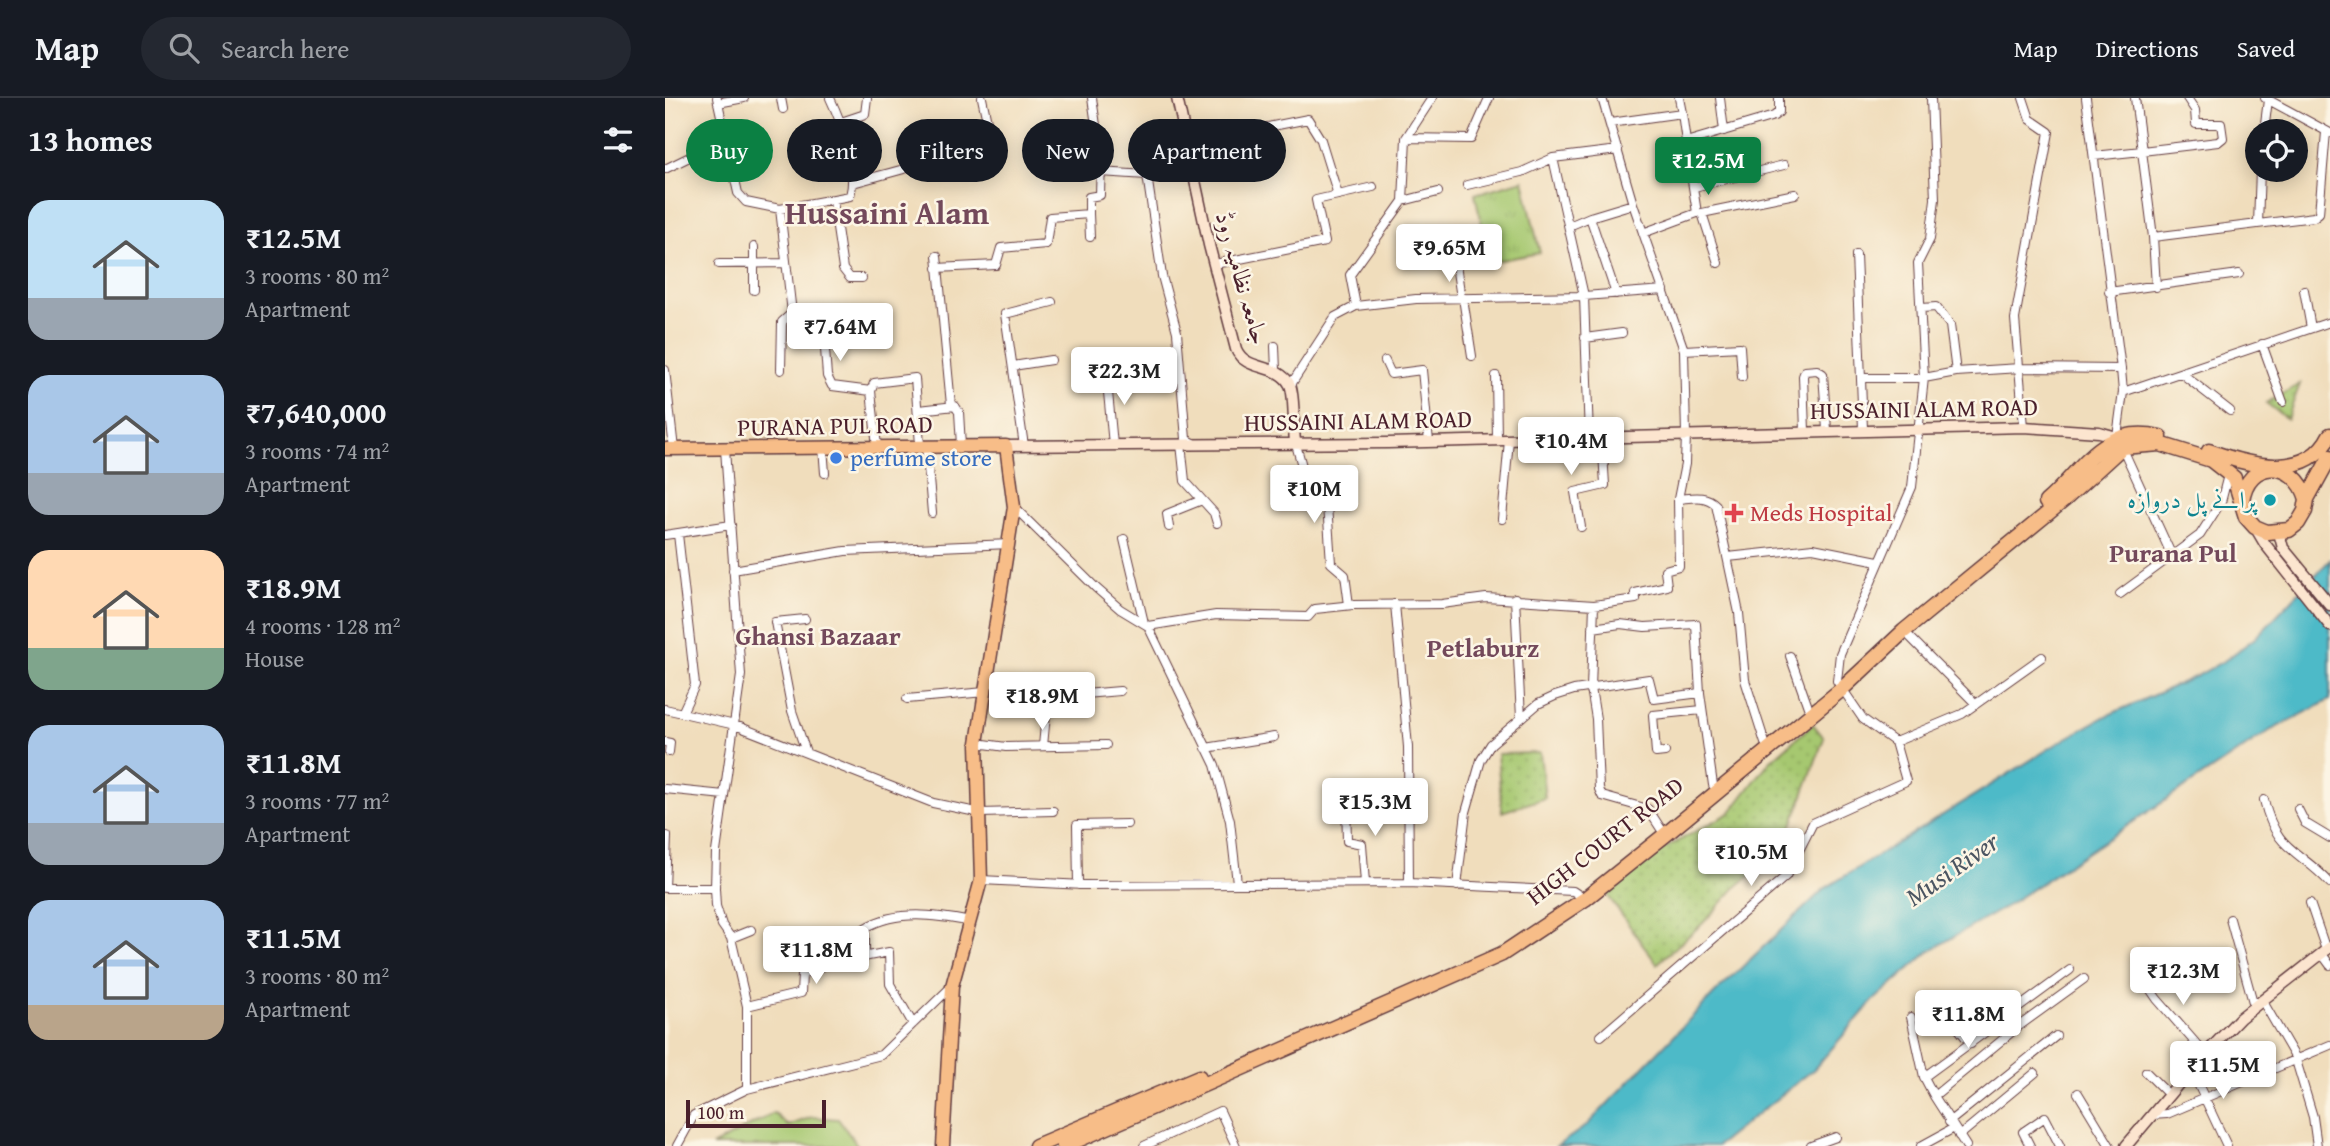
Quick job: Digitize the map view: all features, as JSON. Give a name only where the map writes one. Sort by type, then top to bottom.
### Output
[{"type":"highway","points":[[2119,442],[2139,433],[2187,444],[2238,462],[2279,469],[2298,479],[2307,499]]},
{"type":"highway","points":[[2242,504],[2243,490],[2252,477],[2264,470],[2279,469],[2311,456],[2330,435]]},
{"type":"highway","points":[[2119,442],[2160,444],[2211,460],[2229,471],[2239,491],[2246,517],[2255,527],[2279,533],[2298,523],[2305,511],[2307,499],[2330,457]]},
{"type":"highway","name":"HIGH COURT ROAD","points":[[1067,1145],[1502,954],[1582,897],[2064,500],[2119,442]]},
{"type":"highway","name":"HIGH COURT ROAD","points":[[1036,1146],[1275,1046],[1499,945],[1582,897],[1713,785],[1839,685],[2058,492],[2098,449],[2119,442]]},
{"type":"main road","name":"جامعہ نظامیہ روڈ","points":[[1177,98],[1182,119]]},
{"type":"main road","name":"جامعہ نظامیہ روڈ","points":[[1196,182],[1239,355],[1246,362],[1276,371],[1290,386]]},
{"type":"main road","points":[[1290,386],[1294,441]]},
{"type":"main road","name":"HUSSAINI ALAM ROAD","points":[[1006,446],[1294,441],[1429,442],[2024,427],[2078,429],[2119,442]]},
{"type":"main road","points":[[943,1144],[952,986],[981,880],[977,743],[1014,507],[1006,446]]},
{"type":"main road","name":"PURANA PUL ROAD","points":[[669,449],[1006,446]]},
{"type":"main road","points":[[2255,527],[2277,560],[2330,626]]},
{"type":"main road","points":[[2279,533],[2288,554],[2330,605]]},
{"type":"main road","points":[[2126,1146],[2191,1069],[2258,1003],[2326,950]]},
{"type":"street","points":[[720,119],[717,100],[744,98]]},
{"type":"street","points":[[781,98],[783,109]]},
{"type":"street","points":[[830,98],[840,119]]},
{"type":"street","points":[[850,119],[865,114],[867,98]]},
{"type":"street","points":[[735,182],[738,193],[754,206],[780,209],[850,196],[853,183],[952,153],[983,136],[988,126],[982,98]]},
{"type":"street","points":[[1092,98],[1095,119]]},
{"type":"street","points":[[1356,306],[1350,275],[1403,201],[1406,138],[1432,98]]},
{"type":"street","points":[[1406,138],[1471,139],[1489,98]]},
{"type":"street","points":[[1014,507],[1096,588],[1120,609],[1146,625],[1216,615],[1308,617],[1315,609],[1349,605],[1515,598],[1594,605],[1636,599],[1635,593],[1667,586],[1665,570],[1679,566],[1678,499],[1685,464],[1686,435],[1684,350],[1633,204],[1602,98]]},
{"type":"street","points":[[1679,98],[1700,213],[1718,263]]},
{"type":"street","points":[[1720,98],[1724,131]]},
{"type":"street","points":[[1686,142],[1774,116],[1779,112],[1779,98]]},
{"type":"street","points":[[1601,1037],[1786,876],[1813,824],[1906,782],[1895,742],[1863,719],[1839,685],[1840,654],[1912,487],[1924,378],[1918,263],[1930,239],[1935,199],[1930,98]]},
{"type":"street","points":[[2023,98],[2030,119],[2049,132],[2015,319],[2024,427]]},
{"type":"street","points":[[2086,98],[2121,369],[2123,392],[2119,442],[2172,556]]},
{"type":"street","points":[[2135,98],[2153,237],[2156,286]]},
{"type":"street","points":[[2094,156],[2213,144],[2223,138],[2221,124],[2196,124],[2195,110],[2187,98]]},
{"type":"street","points":[[2153,237],[2314,217],[2319,212],[2328,132],[2266,99],[2265,119]]},
{"type":"street","points":[[1610,123],[1682,113]]},
{"type":"street","points":[[1286,123],[1308,119],[1321,139],[1338,195]]},
{"type":"street","points":[[1467,185],[1523,172],[1553,158],[1618,150]]},
{"type":"street","points":[[1553,158],[1584,296],[1589,437]]},
{"type":"street","points":[[665,169],[686,159]]},
{"type":"street","points":[[1694,187],[1784,165]]},
{"type":"street","points":[[1090,237],[1089,197],[1100,195],[1100,182]]},
{"type":"street","points":[[1148,182],[1162,276],[1177,332],[1187,439],[1196,444]]},
{"type":"street","points":[[2258,224],[2260,182]]},
{"type":"street","points":[[1215,264],[1325,242],[1316,200],[1373,187]]},
{"type":"street","points":[[1403,201],[1438,192]]},
{"type":"street","points":[[1643,233],[1700,213],[1795,194]]},
{"type":"street","points":[[833,201],[843,269],[850,278],[862,278]]},
{"type":"street","points":[[1569,226],[1633,204]]},
{"type":"street","points":[[780,209],[784,263],[792,313]]},
{"type":"street","points":[[937,268],[996,265],[1001,248],[1046,244],[1048,220],[1054,215],[1090,214]]},
{"type":"street","points":[[1590,217],[1616,294]]},
{"type":"street","points":[[754,247],[754,290]]},
{"type":"street","points":[[1856,255],[1863,429]]},
{"type":"street","points":[[937,256],[951,405],[959,412],[961,446]]},
{"type":"street","points":[[719,264],[784,263]]},
{"type":"street","points":[[1456,265],[1472,356]]},
{"type":"street","points":[[2109,292],[2239,274]]},
{"type":"street","points":[[1290,386],[1335,317],[1356,306],[1462,298],[1584,296],[1664,290]]},
{"type":"street","points":[[2304,290],[2311,328]]},
{"type":"street","points":[[1024,446],[1005,314],[1052,302]]},
{"type":"street","points":[[1922,308],[1936,307],[1950,325],[1956,372]]},
{"type":"street","points":[[781,370],[782,322],[792,313]]},
{"type":"street","points":[[792,313],[823,322],[827,376],[832,386],[871,391]]},
{"type":"street","points":[[2123,392],[2330,322]]},
{"type":"street","points":[[1585,338],[1622,333]]},
{"type":"street","points":[[2262,344],[2283,402]]},
{"type":"street","points":[[1275,345],[1276,371]]},
{"type":"street","points":[[1684,350],[1740,347],[1742,377]]},
{"type":"street","points":[[1013,366],[1051,360]]},
{"type":"street","points":[[1385,361],[1391,374],[1422,370],[1429,442]]},
{"type":"street","points":[[1861,378],[1924,378],[1956,372],[2019,368],[2121,369]]},
{"type":"street","points":[[665,370],[669,449]]},
{"type":"street","points":[[1805,431],[1803,376],[1805,371],[1817,370],[1823,374],[1827,430]]},
{"type":"street","points":[[1105,371],[1114,445]]},
{"type":"street","points":[[2181,373],[2230,411]]},
{"type":"street","points":[[1496,376],[1497,439]]},
{"type":"street","points":[[877,447],[871,391],[874,383],[915,378],[932,513]]},
{"type":"street","points":[[919,410],[951,405]]},
{"type":"street","points":[[1581,527],[1575,492],[1605,485],[1602,436]]},
{"type":"street","points":[[1502,519],[1509,440]]},
{"type":"street","points":[[1294,441],[1307,484],[1327,505],[1331,564],[1345,575],[1349,605]]},
{"type":"street","points":[[1181,444],[1185,481],[1214,513],[1217,523]]},
{"type":"street","points":[[823,447],[825,473]]},
{"type":"street","points":[[725,449],[741,675],[724,795],[715,888],[719,916],[731,938],[747,1006],[747,1089]]},
{"type":"street","points":[[2120,594],[2200,535],[2221,502],[2229,471]]},
{"type":"street","points":[[1678,499],[1699,497],[1710,499],[1716,505],[1738,613],[1745,680],[1765,743]]},
{"type":"street","points":[[1169,527],[1167,514],[1202,500]]},
{"type":"street","points":[[665,535],[731,524]]},
{"type":"street","points":[[678,534],[695,684],[682,713]]},
{"type":"street","points":[[1123,539],[1146,625],[1215,765],[1230,821],[1237,883]]},
{"type":"street","points":[[733,570],[845,551],[1010,544]]},
{"type":"street","points":[[1728,557],[1812,548],[1878,561]]},
{"type":"street","points":[[1515,598],[1521,718]]},
{"type":"street","points":[[1395,604],[1408,747],[1409,883]]},
{"type":"street","points":[[1594,605],[1591,688],[1596,719],[1599,789],[1602,796],[1648,809],[1661,829]]},
{"type":"street","points":[[805,619],[775,622],[792,711],[806,752]]},
{"type":"street","points":[[1593,628],[1620,624],[1645,627],[1696,624],[1700,693],[1713,785]]},
{"type":"street","points":[[1904,631],[1976,704]]},
{"type":"street","points":[[1790,656],[1808,707]]},
{"type":"street","points":[[1895,742],[1962,714],[2042,657]]},
{"type":"street","points":[[1457,886],[1466,812],[1481,760],[1491,744],[1538,704],[1555,696],[1649,679],[1654,699],[1700,693]]},
{"type":"street","points":[[907,699],[985,687],[1061,696],[1120,691]]},
{"type":"street","points":[[1043,746],[1048,693]]},
{"type":"street","points":[[665,709],[735,725],[933,803],[981,813],[1053,811]]},
{"type":"street","points":[[1665,752],[1656,753],[1653,715],[1702,710]]},
{"type":"street","points":[[1206,748],[1274,737]]},
{"type":"street","points":[[665,741],[670,743],[669,752]]},
{"type":"street","points":[[977,743],[1006,747],[1106,745]]},
{"type":"street","points":[[665,789],[724,795]]},
{"type":"street","points":[[2264,800],[2269,821],[2278,838],[2330,883]]},
{"type":"street","points":[[1346,802],[1347,841],[1362,844],[1365,883]]},
{"type":"street","points":[[2298,809],[2305,823],[2330,838]]},
{"type":"street","points":[[1078,885],[1077,825],[1127,824]]},
{"type":"street","points":[[667,836],[666,888],[715,888]]},
{"type":"street","points":[[981,880],[1078,885],[1409,883],[1573,891],[1582,897]]},
{"type":"street","points":[[2310,903],[2330,965]]},
{"type":"street","points":[[865,957],[865,929],[881,919],[930,914],[971,922]]},
{"type":"street","points":[[2230,919],[2258,1003],[2295,1057],[2312,1117],[2317,1146]]},
{"type":"street","points":[[731,938],[751,930]]},
{"type":"street","points":[[747,1006],[801,993],[802,975],[815,968],[889,953],[890,984],[913,1024]]},
{"type":"street","points":[[1924,1077],[2070,970]]},
{"type":"street","points":[[2139,973],[2157,999],[2206,1055]]},
{"type":"street","points":[[1934,1096],[2019,1026],[2084,979]]},
{"type":"street","points":[[677,1146],[694,1115],[747,1089],[881,1055],[952,986]]},
{"type":"street","points":[[1941,1007],[1971,1044]]},
{"type":"street","points":[[1911,1017],[1924,1077],[1966,1146]]},
{"type":"street","points":[[1954,1129],[2056,1036]]},
{"type":"street","points":[[2152,1115],[2167,1114],[2205,1095],[2330,1045]]},
{"type":"street","points":[[2191,1069],[2227,1146]]},
{"type":"street","points":[[2146,1072],[2169,1095]]},
{"type":"street","points":[[1921,1146],[1954,1129],[2035,1073]]},
{"type":"street","points":[[2078,1093],[2110,1146]]},
{"type":"street","points":[[1144,1146],[1220,1111],[1236,1146]]},
{"type":"street","points":[[2029,1146],[2023,1132],[2045,1117],[2060,1146]]},
{"type":"street","points":[[1811,1146],[1823,1144],[1836,1137]]},
{"type":"green space","points":[[1523,180],[1540,253],[1490,262],[1475,194]]},
{"type":"green space","points":[[2300,384],[2287,419],[2266,403]]},
{"type":"green space","points":[[1813,724],[1824,738],[1792,825],[1769,861],[1738,885],[1703,923],[1657,964],[1606,893],[1654,854],[1730,813],[1770,761]]},
{"type":"green space","points":[[1540,753],[1545,798],[1502,812],[1497,754]]},
{"type":"green space","points":[[774,1113],[788,1126],[812,1117],[838,1119],[858,1146],[712,1146]]},
{"type":"water","name":"Musi River","points":[[2330,560],[2330,700],[2271,730],[2002,909],[1931,950],[1873,1001],[1814,1069],[1717,1146],[1557,1146],[1586,1126],[1714,994],[1824,889],[2063,740],[2104,717],[2197,676],[2227,659],[2255,638]]},
{"type":"place","name":"perfume store","points":[[836,458]]},
{"type":"place","name":"پرانے پل دروازہ","points":[[2270,500]]},
{"type":"place","name":"Meds Hospital","points":[[1734,513]]},
{"type":"district","name":"Hussaini Alam","points":[[887,213]]},
{"type":"district","name":"Purana Pul","points":[[2173,553]]},
{"type":"district","name":"Ghansi Bazaar","points":[[818,636]]},
{"type":"district","name":"Petlaburz","points":[[1483,648]]}]
